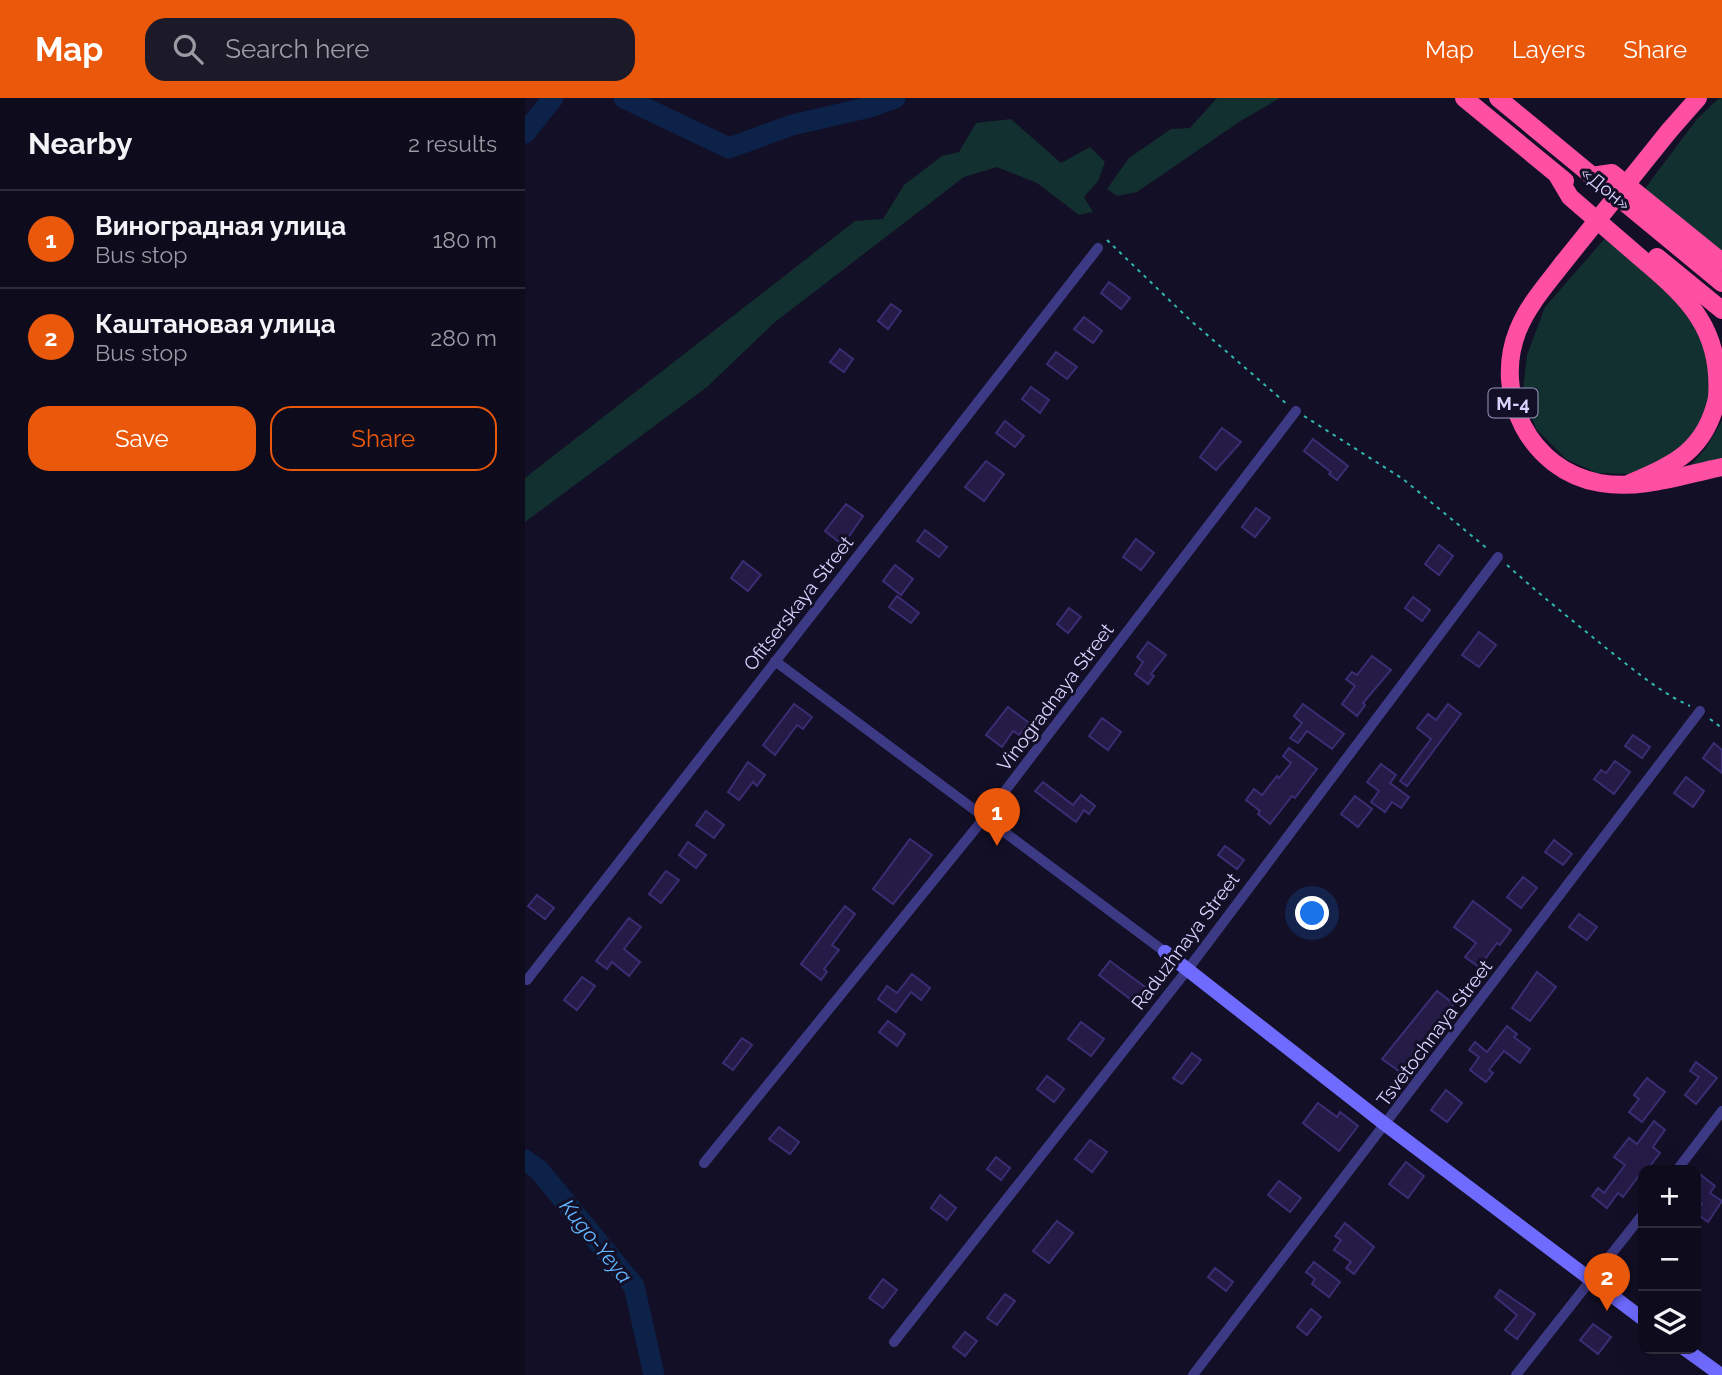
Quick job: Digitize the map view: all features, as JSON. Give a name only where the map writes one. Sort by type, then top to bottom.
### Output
[{"type":"highway","name":"«Дон»","points":[[1464,98],[1722,310]]},
{"type":"highway","name":"«Дон»","points":[[1498,98],[1722,283]]},
{"type":"highway","name":"М-4","points":[[1698,98],[1528,310],[1517,331],[1511,354],[1510,392],[1515,411],[1534,444],[1547,458],[1563,469],[1599,482],[1656,483],[1722,467]]},
{"type":"highway","points":[[1591,176],[1612,173],[1722,262]]},
{"type":"highway","name":"М-4","points":[[1557,175],[1570,197],[1691,302],[1708,325],[1716,345],[1720,384],[1709,424],[1683,458],[1630,483]]},
{"type":"street","name":"Ofitserskaya Street","points":[[527,980],[1098,248]]},
{"type":"street","name":"Vinogradnaya Street","points":[[704,1163],[985,817],[1296,411]]},
{"type":"street","name":"Raduzhnaya Street","points":[[894,1342],[1188,969],[1498,557]]},
{"type":"street","points":[[775,661],[1165,951],[1386,1125],[1638,1315]]},
{"type":"street","name":"Tsvetochnaya Street","points":[[1193,1375],[1700,711]]},
{"type":"street","points":[[1681,1165],[1722,1111]]},
{"type":"street","points":[[1516,1375],[1638,1221]]},
{"type":"street","points":[[1692,1354],[1721,1375]]},
{"type":"path","points":[[1098,248],[1108,239],[1190,320],[1296,411],[1403,479],[1546,600],[1641,675],[1722,727]]},
{"type":"green space","points":[[1217,98],[1280,98],[1239,122],[1137,192],[1117,196],[1107,189],[1129,158],[1171,129],[1190,128]]},
{"type":"green space","points":[[1722,98],[1722,255],[1640,195],[1697,119]]},
{"type":"green space","points":[[1011,119],[1061,163],[1090,147],[1105,162],[1098,181],[1084,197],[1093,212],[1079,215],[1037,183],[997,167],[964,177],[775,322],[707,387],[525,522],[525,478],[855,221],[883,219],[904,185],[942,156],[959,152],[976,123]]},
{"type":"green space","points":[[1607,236],[1681,301],[1705,332],[1711,400],[1700,427],[1680,451],[1654,468],[1629,474],[1597,473],[1566,459],[1536,429],[1523,390],[1527,355],[1545,307]]},
{"type":"green space","points":[[1722,421],[1722,465],[1687,470],[1706,448]]},
{"type":"building","points":[[1109,282],[1130,298],[1121,309],[1101,293]]},
{"type":"building","points":[[891,304],[901,311],[888,329],[878,321]]},
{"type":"building","points":[[1084,317],[1102,331],[1093,343],[1074,329]]},
{"type":"building","points":[[840,349],[853,359],[844,372],[830,362]]},
{"type":"building","points":[[1056,352],[1077,367],[1067,379],[1047,364]]},
{"type":"building","points":[[1031,387],[1049,400],[1040,413],[1022,399]]},
{"type":"building","points":[[1005,421],[1024,436],[1015,447],[996,433]]},
{"type":"building","points":[[1222,428],[1241,442],[1216,470],[1200,457]]},
{"type":"building","points":[[1313,439],[1348,466],[1337,480],[1304,451]]},
{"type":"building","points":[[986,461],[1004,474],[984,501],[965,487]]},
{"type":"building","points":[[846,504],[863,516],[843,545],[825,531]]},
{"type":"building","points":[[1256,508],[1270,518],[1255,537],[1242,527]]},
{"type":"building","points":[[925,530],[947,547],[939,557],[917,541]]},
{"type":"building","points":[[1136,539],[1154,553],[1141,570],[1123,557]]},
{"type":"building","points":[[1439,545],[1453,556],[1439,575],[1425,564]]},
{"type":"building","points":[[743,561],[761,575],[748,591],[731,578]]},
{"type":"building","points":[[895,565],[913,579],[901,595],[883,581]]},
{"type":"building","points":[[897,596],[919,613],[911,623],[889,607]]},
{"type":"building","points":[[1413,597],[1430,610],[1422,621],[1405,608]]},
{"type":"building","points":[[1069,608],[1081,617],[1068,633],[1057,624]]},
{"type":"building","points":[[1479,632],[1496,645],[1479,667],[1462,655]]},
{"type":"building","points":[[1148,642],[1166,655],[1151,674],[1154,676],[1148,684],[1135,674],[1143,662],[1137,657]]},
{"type":"building","points":[[1372,656],[1391,670],[1363,703],[1365,705],[1357,716],[1342,704],[1355,686],[1346,679],[1352,672],[1357,675]]},
{"type":"building","points":[[794,704],[812,717],[803,729],[797,725],[775,755],[763,745]]},
{"type":"building","points":[[1303,704],[1344,734],[1332,749],[1307,731],[1298,743],[1290,738],[1302,723],[1294,716]]},
{"type":"building","points":[[1448,704],[1461,714],[1407,786],[1400,781],[1431,739],[1417,728],[1428,714],[1436,720]]},
{"type":"building","points":[[1008,707],[1029,723],[1019,735],[1013,731],[1002,747],[986,735]]},
{"type":"building","points":[[1102,718],[1121,732],[1108,750],[1089,736]]},
{"type":"building","points":[[1633,735],[1650,747],[1642,758],[1625,746]]},
{"type":"building","points":[[1714,743],[1722,750],[1722,773],[1703,758]]},
{"type":"building","points":[[1289,748],[1317,769],[1295,798],[1292,796],[1270,824],[1258,814],[1260,811],[1246,800],[1254,789],[1262,795],[1277,776],[1279,778],[1291,763],[1283,756]]},
{"type":"building","points":[[1615,761],[1630,772],[1614,794],[1594,779],[1601,770],[1606,773]]},
{"type":"building","points":[[748,762],[765,775],[757,786],[753,782],[739,800],[728,792]]},
{"type":"building","points":[[1381,764],[1396,775],[1390,783],[1409,797],[1401,808],[1392,802],[1385,812],[1371,802],[1379,791],[1367,782]]},
{"type":"building","points":[[1686,777],[1704,791],[1693,807],[1674,793]]},
{"type":"building","points":[[1043,782],[1073,805],[1081,795],[1095,806],[1089,814],[1084,810],[1076,822],[1035,791]]},
{"type":"building","points":[[1355,796],[1372,809],[1358,827],[1341,814]]},
{"type":"building","points":[[706,811],[724,825],[714,838],[696,825]]},
{"type":"building","points":[[910,839],[932,855],[893,904],[873,889]]},
{"type":"building","points":[[1554,840],[1572,854],[1563,865],[1545,852]]},
{"type":"building","points":[[688,842],[706,855],[696,868],[679,855]]},
{"type":"building","points":[[1225,846],[1244,860],[1237,869],[1218,855]]},
{"type":"building","points":[[666,871],[679,880],[661,903],[649,894]]},
{"type":"building","points":[[1523,877],[1537,888],[1521,908],[1507,897]]},
{"type":"building","points":[[537,895],[554,908],[545,919],[528,906]]},
{"type":"building","points":[[1473,901],[1511,930],[1479,967],[1465,957],[1476,943],[1454,927]]},
{"type":"building","points":[[845,906],[855,914],[832,945],[839,950],[824,969],[827,972],[821,980],[801,964]]},
{"type":"building","points":[[1579,914],[1597,927],[1587,940],[1569,927]]},
{"type":"building","points":[[629,918],[641,927],[624,949],[640,962],[629,976],[612,962],[607,969],[596,961]]},
{"type":"building","points":[[1110,961],[1145,987],[1134,1002],[1099,975]]},
{"type":"building","points":[[1537,972],[1556,987],[1530,1021],[1512,1008]]},
{"type":"building","points":[[912,974],[930,988],[921,1000],[911,992],[896,1012],[878,999],[887,986],[897,993]]},
{"type":"building","points":[[582,977],[595,986],[577,1010],[564,1000]]},
{"type":"building","points":[[1437,991],[1454,1004],[1415,1062],[1411,1058],[1400,1072],[1382,1059]]},
{"type":"building","points":[[888,1021],[905,1034],[897,1046],[879,1032]]},
{"type":"building","points":[[1081,1022],[1104,1039],[1091,1056],[1068,1039]]},
{"type":"building","points":[[1507,1026],[1517,1034],[1514,1037],[1530,1049],[1520,1063],[1504,1051],[1489,1070],[1493,1073],[1486,1082],[1470,1070],[1479,1057],[1469,1050],[1475,1042],[1487,1052]]},
{"type":"building","points":[[742,1038],[752,1045],[733,1070],[723,1063]]},
{"type":"building","points":[[1192,1053],[1201,1060],[1182,1084],[1173,1078]]},
{"type":"building","points":[[1696,1062],[1717,1078],[1696,1104],[1685,1095],[1699,1077],[1690,1071]]},
{"type":"building","points":[[1047,1076],[1064,1089],[1054,1102],[1037,1089]]},
{"type":"building","points":[[1647,1078],[1665,1092],[1642,1122],[1629,1112],[1639,1099],[1634,1095]]},
{"type":"building","points":[[1446,1090],[1462,1103],[1447,1122],[1431,1110]]},
{"type":"building","points":[[1318,1103],[1337,1117],[1340,1112],[1358,1126],[1339,1151],[1303,1123]]},
{"type":"building","points":[[1654,1121],[1665,1130],[1653,1147],[1660,1153],[1651,1165],[1638,1165],[1638,1177],[1623,1197],[1618,1193],[1607,1208],[1592,1196],[1598,1188],[1604,1193],[1625,1165],[1614,1157],[1629,1138],[1637,1144]]},
{"type":"building","points":[[779,1127],[799,1142],[790,1154],[769,1139]]},
{"type":"building","points":[[1090,1140],[1107,1152],[1092,1172],[1075,1159]]},
{"type":"building","points":[[996,1157],[1010,1168],[1001,1180],[987,1169]]},
{"type":"building","points":[[1406,1162],[1424,1176],[1408,1198],[1389,1184]]},
{"type":"building","points":[[1701,1175],[1715,1186],[1710,1193],[1722,1201],[1708,1222],[1701,1217]]},
{"type":"building","points":[[1279,1181],[1301,1198],[1290,1212],[1268,1195]]},
{"type":"building","points":[[940,1195],[956,1208],[947,1220],[931,1208]]},
{"type":"building","points":[[1057,1221],[1073,1233],[1049,1263],[1033,1251]]},
{"type":"building","points":[[1345,1223],[1374,1247],[1354,1274],[1346,1268],[1351,1262],[1334,1250],[1341,1240],[1335,1236]]},
{"type":"building","points":[[1314,1262],[1340,1282],[1329,1297],[1312,1284],[1315,1279],[1306,1272]]},
{"type":"building","points":[[1215,1268],[1233,1282],[1226,1291],[1208,1277]]},
{"type":"building","points":[[883,1279],[897,1290],[883,1308],[869,1298]]},
{"type":"building","points":[[1500,1290],[1535,1314],[1517,1339],[1505,1330],[1517,1315],[1495,1297]]},
{"type":"building","points":[[1005,1294],[1015,1301],[997,1325],[987,1318]]},
{"type":"building","points":[[1311,1309],[1321,1317],[1307,1335],[1297,1327]]},
{"type":"building","points":[[1593,1324],[1611,1337],[1598,1354],[1580,1340]]},
{"type":"building","points":[[965,1332],[977,1341],[965,1356],[953,1347]]},
{"type":"waterway","name":"Kugo-Yeya","points":[[525,133],[553,98]]},
{"type":"waterway","name":"Kugo-Yeya","points":[[624,98],[729,148],[792,125],[870,107],[895,98]]},
{"type":"waterway","name":"Kugo-Yeya","points":[[525,1160],[539,1170],[634,1286],[654,1375]]},
{"type":"place","name":"Виноградная улица","points":[[997,846]]},
{"type":"place","name":"Каштановая улица","points":[[1607,1311]]}]
